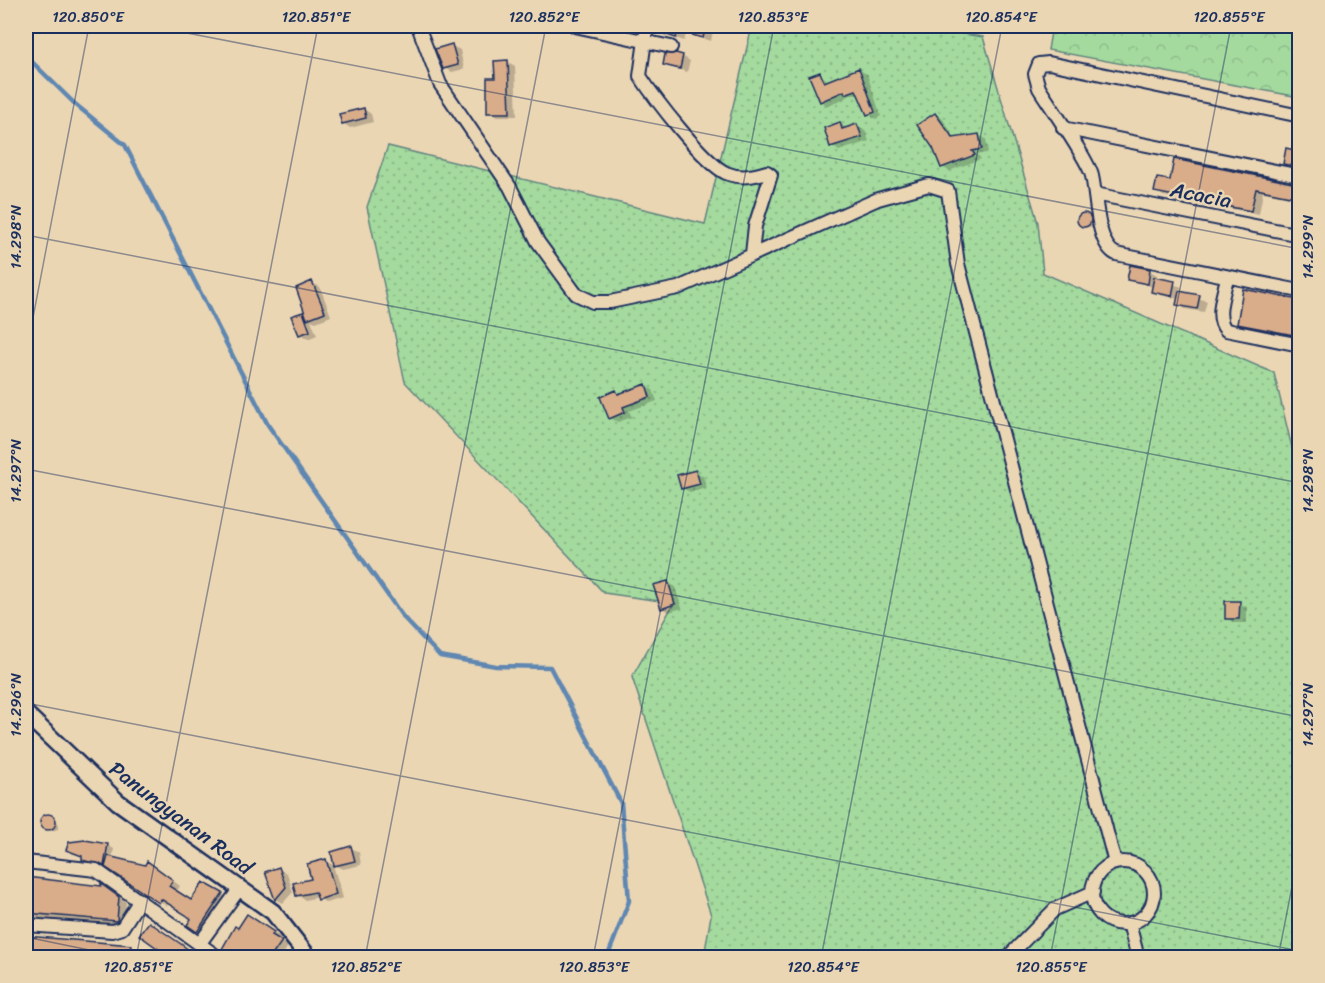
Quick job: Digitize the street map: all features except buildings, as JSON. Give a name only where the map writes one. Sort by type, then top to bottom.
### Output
[{"type":"street","points":[[418,26],[440,84],[510,187],[538,242],[576,294],[584,300],[610,303],[678,288],[878,199],[929,184],[948,191],[958,264],[1115,863]]},
{"type":"street","points":[[575,26],[671,47]]},
{"type":"street","points":[[647,26],[647,42],[640,76],[705,156],[726,173],[752,176],[767,172],[771,175],[755,226],[752,254]]},
{"type":"street","points":[[1299,116],[1049,63],[1039,64],[1035,74],[1039,88],[1091,173],[1103,240],[1109,250],[1116,254],[1299,291]]},
{"type":"street","points":[[1063,128],[1299,176]]},
{"type":"street","name":"Acacia","points":[[1095,194],[1299,235]]},
{"type":"street","points":[[1227,277],[1220,316],[1221,325],[1226,330],[1299,345]]},
{"type":"street","name":"Panungyanan Road","points":[[26,714],[118,802],[273,912],[309,957]]},
{"type":"street","points":[[26,862],[96,870],[219,957]]},
{"type":"street","points":[[1007,957],[1055,909],[1092,892],[1102,871],[1115,863],[1123,862],[1139,866],[1146,872],[1154,886],[1153,902],[1149,910],[1137,920],[1129,923],[1113,922],[1100,913],[1092,892]]},
{"type":"street","points":[[200,943],[240,888]]},
{"type":"street","points":[[26,925],[112,931],[122,928],[140,900]]},
{"type":"street","points":[[1129,923],[1138,957]]},
{"type":"green space","points":[[752,26],[913,26],[983,37],[1038,223],[1043,273],[1274,373],[1300,481],[1299,957],[704,957],[711,915],[632,677],[674,603],[604,593],[405,382],[367,207],[388,146],[705,224]]},
{"type":"green space","points":[[1052,26],[1299,26],[1299,97],[1048,50]]},
{"type":"waterway","points":[[26,56],[75,104],[125,145],[268,425],[403,617],[440,656],[496,666],[550,667],[621,803],[629,901],[607,958]]}]
